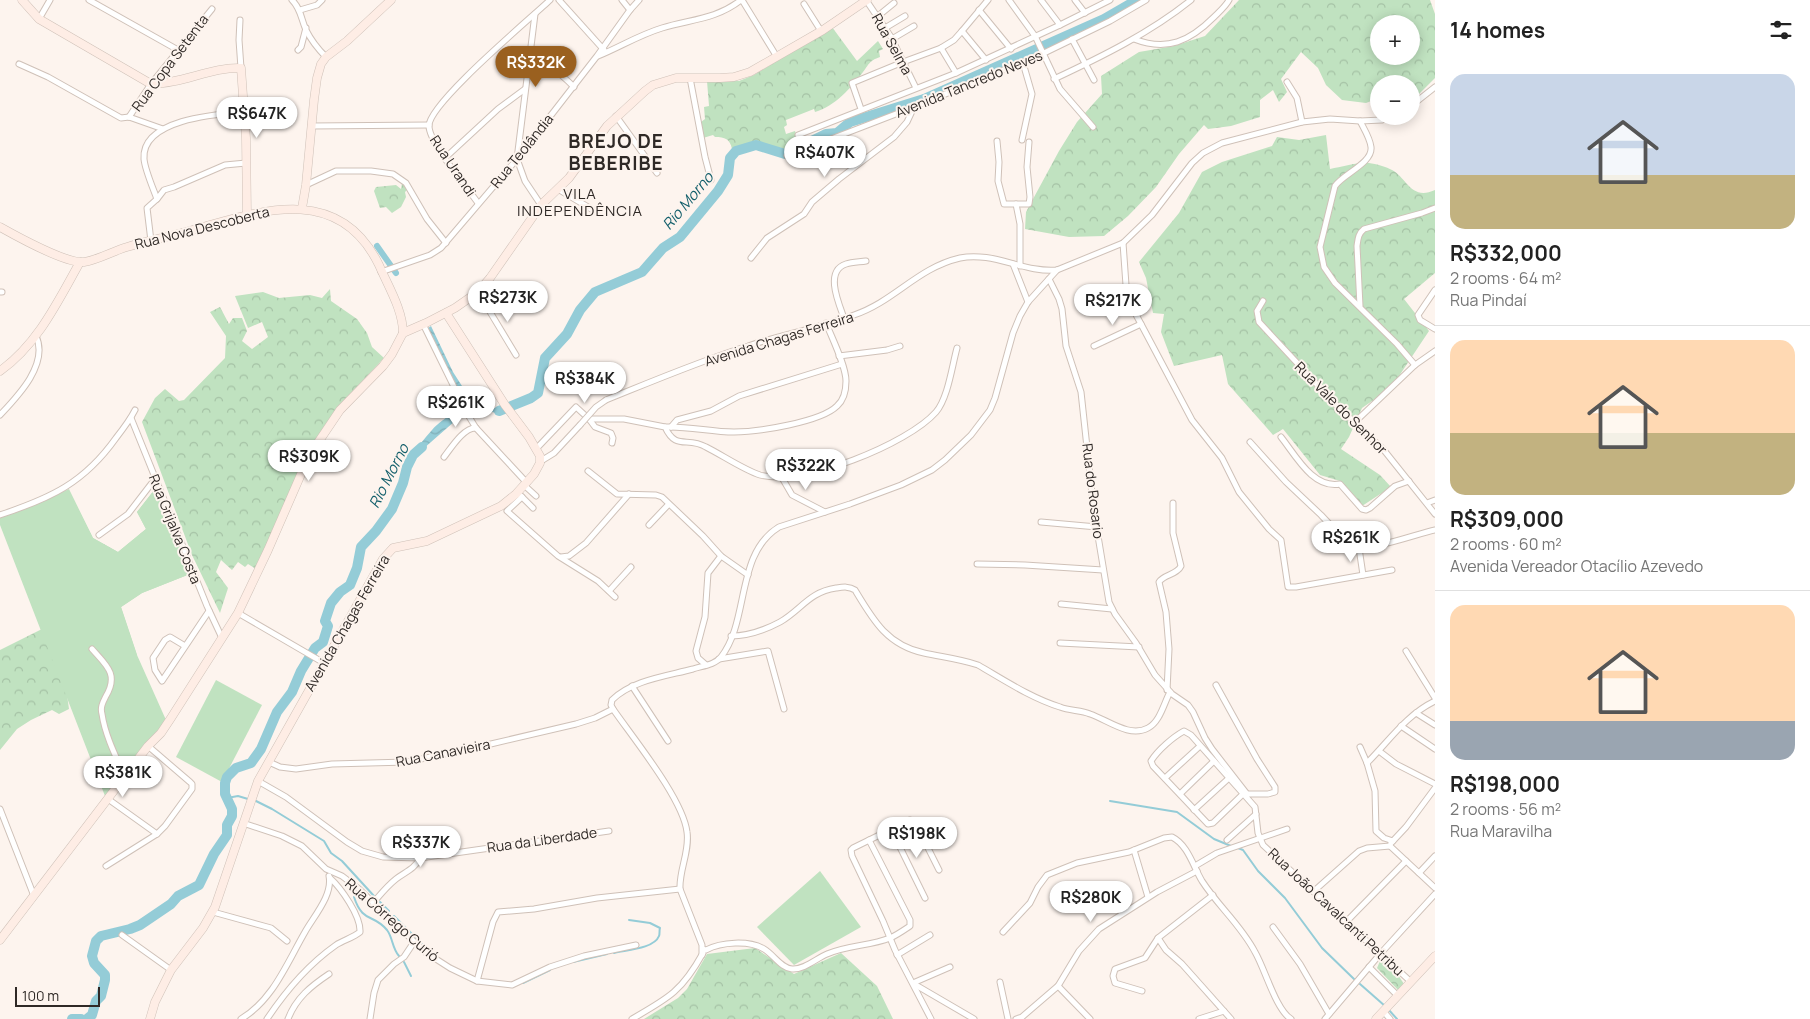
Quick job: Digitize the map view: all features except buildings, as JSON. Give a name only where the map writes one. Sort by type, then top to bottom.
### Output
[{"type":"main road","points":[[22,0],[39,19],[152,84],[162,84],[216,71],[241,68],[247,215]]},
{"type":"main road","points":[[302,208],[317,78],[321,64],[326,57],[347,42],[391,0]]},
{"type":"main road","points":[[0,940],[148,746],[166,726],[238,613],[268,550],[308,456],[340,410],[387,360],[403,333],[446,313],[478,292],[490,278],[541,205],[569,178],[607,126],[635,98],[653,86],[676,78],[734,77],[750,72],[821,31],[867,0]]},
{"type":"main road","name":"Rua Nova Descoberta","points":[[80,262],[247,215],[269,210],[302,208],[324,213],[352,228],[366,243],[382,272],[400,314],[403,333]]},
{"type":"main road","points":[[0,227],[44,249],[80,262],[47,321],[36,336],[13,361],[0,371]]},
{"type":"main road","points":[[446,313],[505,405],[526,432],[541,461]]},
{"type":"main road","name":"Avenida Chagas Ferreira","points":[[150,1019],[155,1002],[171,970],[200,933],[213,912],[258,781],[322,662],[383,559],[390,550],[400,546],[427,541],[520,495],[541,461]]},
{"type":"main road","points":[[1376,1019],[1435,956]]},
{"type":"street","points":[[39,19],[50,0]]},
{"type":"street","points":[[89,0],[178,50]]},
{"type":"street","points":[[292,0],[300,10],[312,40],[326,57]]},
{"type":"street","points":[[300,10],[317,6],[322,0]]},
{"type":"street","points":[[311,126],[429,127],[439,107],[458,86],[550,0]]},
{"type":"street","points":[[559,0],[604,50]]},
{"type":"street","points":[[622,0],[630,10]]},
{"type":"street","points":[[604,50],[630,10],[639,0]]},
{"type":"street","points":[[604,50],[662,28],[717,15],[741,0],[777,57]]},
{"type":"street","name":"Rua Selma","points":[[867,0],[892,39],[916,88]]},
{"type":"street","points":[[861,110],[852,83],[941,48],[954,40],[988,0]]},
{"type":"street","points":[[1009,0],[1036,37],[1042,54],[1060,89],[1093,128]]},
{"type":"street","points":[[1041,0],[1060,25]]},
{"type":"street","points":[[1075,0],[1085,13]]},
{"type":"street","name":"Avenida Tancredo Neves","points":[[798,135],[956,73],[1036,37],[1110,0]]},
{"type":"street","name":"Avenida Tancredo Neves","points":[[787,156],[1023,63],[1110,21],[1146,0]]},
{"type":"street","points":[[1054,79],[1134,39],[1191,0]]},
{"type":"street","points":[[1134,39],[1144,43],[1163,45],[1187,39],[1207,24],[1230,0]]},
{"type":"street","points":[[878,16],[894,3]]},
{"type":"street","points":[[804,4],[821,31]]},
{"type":"street","name":"Rua Copa Setenta","points":[[129,117],[178,50],[212,9]]},
{"type":"street","points":[[979,10],[1011,48]]},
{"type":"street","points":[[535,14],[517,159],[525,181],[541,205]]},
{"type":"street","points":[[885,28],[905,16]]},
{"type":"street","points":[[240,20],[241,68]]},
{"type":"street","points":[[892,39],[914,26]]},
{"type":"street","points":[[298,50],[301,47],[306,28]]},
{"type":"street","points":[[962,31],[986,60]]},
{"type":"street","points":[[1072,39],[1094,80]]},
{"type":"street","points":[[941,48],[956,73]]},
{"type":"street","name":"Rua Teolândia","points":[[382,272],[430,255],[446,243],[517,159],[597,56],[604,50]]},
{"type":"street","points":[[529,57],[543,61],[554,68],[574,87]]},
{"type":"street","points":[[1022,140],[1032,94],[1023,63]]},
{"type":"street","points":[[19,64],[48,77],[115,116],[123,119],[129,117],[163,129]]},
{"type":"street","points":[[690,78],[710,180]]},
{"type":"street","points":[[1288,82],[1297,98],[1302,122]]},
{"type":"street","points":[[1420,99],[1435,87]]},
{"type":"street","points":[[445,158],[498,109],[526,90]]},
{"type":"street","points":[[751,258],[767,238],[804,214],[812,202],[839,178],[894,137],[906,122],[914,107]]},
{"type":"street","points":[[156,199],[144,158],[147,145],[154,135],[163,129],[209,115],[244,112]]},
{"type":"street","points":[[616,116],[657,173]]},
{"type":"street","name":"Avenida Chagas Ferreira","points":[[541,461],[554,453],[596,407],[606,400],[749,345],[844,318],[874,307],[890,298],[922,273],[959,258],[972,256],[1049,271],[1057,270],[1123,243],[1152,214],[1192,163],[1203,153],[1222,143],[1302,122],[1330,119],[1370,121]]},
{"type":"street","points":[[1360,121],[1371,146],[1371,151],[1363,163],[1339,180],[1335,186],[1320,247],[1324,267],[1335,284],[1416,365]]},
{"type":"street","name":"Rua Urandi","points":[[429,127],[445,158],[478,203]]},
{"type":"street","points":[[996,142],[999,162],[998,181],[1004,204],[1029,204],[1027,167],[1029,142]]},
{"type":"street","points":[[151,241],[147,208],[164,190],[174,188],[225,165],[246,163]]},
{"type":"street","points":[[306,185],[336,171],[372,171],[393,174],[406,183],[427,219],[446,243]]},
{"type":"street","points":[[558,189],[598,213],[606,212]]},
{"type":"street","points":[[1016,204],[1020,224],[1020,266]]},
{"type":"street","points":[[1360,307],[1357,246],[1360,233],[1364,230],[1422,214],[1435,208]]},
{"type":"street","points":[[1123,243],[1128,295],[1141,324],[1192,420],[1222,458],[1239,492],[1263,522],[1281,540],[1288,587],[1392,570]]},
{"type":"street","points":[[844,318],[834,288],[835,278],[844,264],[866,261]]},
{"type":"street","points":[[1013,264],[1028,302]]},
{"type":"street","points":[[718,660],[731,636],[755,554],[765,538],[779,527],[917,478],[945,460],[971,435],[990,410],[1013,333],[1028,302],[1057,270]]},
{"type":"street","name":"Rua do Rosario","points":[[1049,279],[1059,299],[1066,346],[1081,392],[1097,528],[1107,594],[1112,609],[1139,648],[1155,676],[1168,691],[1193,712],[1208,743],[1245,794]]},
{"type":"street","points":[[1435,290],[1418,315],[1420,320],[1435,328]]},
{"type":"street","points":[[478,292],[516,355]]},
{"type":"street","name":"Rua Vale do Senhor","points":[[1264,301],[1257,312],[1259,322],[1340,408],[1383,449],[1435,514]]},
{"type":"street","points":[[589,419],[624,419],[668,427],[734,432],[791,424],[822,415],[836,408],[844,394],[846,379],[826,323]]},
{"type":"street","points":[[423,324],[456,389],[457,396],[451,405]]},
{"type":"street","points":[[1094,346],[1141,324]]},
{"type":"street","points":[[0,415],[12,402],[35,368],[39,356],[39,344],[36,336]]},
{"type":"street","points":[[839,356],[887,350],[900,346]]},
{"type":"street","points":[[668,427],[669,435],[674,440],[702,444],[760,475],[781,476],[814,473],[856,460],[922,426],[936,412],[943,400],[957,348]]},
{"type":"street","points":[[1355,422],[1416,365],[1435,351]]},
{"type":"street","points":[[668,427],[677,420],[712,412],[738,396],[842,364]]},
{"type":"street","points":[[536,449],[576,407],[595,427],[611,433],[612,443]]},
{"type":"street","points":[[0,515],[44,498],[80,477],[104,455],[135,410]]},
{"type":"street","points":[[468,415],[476,428],[536,496]]},
{"type":"street","name":"Rua Grijalva Costa","points":[[131,418],[209,611],[222,638]]},
{"type":"street","points":[[444,457],[466,432],[476,428]]},
{"type":"street","points":[[1281,438],[1314,477],[1332,485],[1340,484],[1362,509],[1370,508],[1395,486],[1409,481]]},
{"type":"street","points":[[1250,442],[1286,482],[1350,546],[1357,548],[1376,546],[1435,530]]},
{"type":"street","points":[[588,471],[617,494],[656,495],[662,497],[721,556],[748,574]]},
{"type":"street","points":[[781,476],[792,495],[825,512]]},
{"type":"street","points":[[99,536],[128,514],[155,479]]},
{"type":"street","points":[[558,556],[569,556],[586,543],[629,494]]},
{"type":"street","points":[[533,508],[520,495],[508,511],[558,556],[598,581],[616,597]]},
{"type":"street","points":[[1426,503],[1435,500]]},
{"type":"street","points":[[731,636],[746,635],[779,622],[790,616],[807,600],[822,591],[845,587],[851,588],[855,590],[871,618],[880,629],[898,643],[922,653],[978,665],[1046,702],[1061,708],[1090,714],[1119,728],[1136,730],[1149,728],[1158,718],[1168,691],[1169,649],[1166,612],[1159,582],[1178,571],[1181,566],[1173,533],[1173,503]]},
{"type":"street","points":[[649,524],[668,505]]},
{"type":"street","points":[[1041,522],[1097,528]]},
{"type":"street","points":[[1357,548],[1364,574]]},
{"type":"street","points":[[706,665],[698,658],[696,651],[705,617],[709,570],[721,556]]},
{"type":"street","points":[[977,564],[1103,570]]},
{"type":"street","points":[[609,591],[631,567]]},
{"type":"street","points":[[1061,604],[1112,609]]},
{"type":"street","points":[[185,646],[170,637],[165,640],[153,658],[155,670],[162,681],[209,611]]},
{"type":"street","points":[[238,613],[322,662]]},
{"type":"street","points":[[1060,643],[1139,648]]},
{"type":"street","points":[[92,649],[106,665],[112,677],[111,686],[102,702],[102,714],[117,760],[125,777]]},
{"type":"street","points":[[632,1019],[676,991],[695,968],[705,948],[680,889],[680,880],[688,842],[685,822],[666,786],[613,709],[611,705],[612,700],[632,686],[718,660],[768,651],[784,709]]},
{"type":"street","points":[[1367,763],[1401,726],[1435,700],[1406,651]]},
{"type":"street","points":[[1216,685],[1276,790],[1268,794],[1245,794]]},
{"type":"street","points":[[632,686],[668,741]]},
{"type":"street","name":"Rua Canavieira","points":[[269,762],[280,767],[296,768],[332,764],[407,762],[568,726],[595,718],[613,709]]},
{"type":"street","points":[[1416,713],[1435,725]]},
{"type":"street","points":[[1401,726],[1435,749]]},
{"type":"street","name":"Rua João Cavalcanti Petribu","points":[[1245,794],[1212,823],[1206,823],[1153,766],[1151,761],[1176,736],[1186,732],[1245,794],[1256,809],[1259,839],[1274,856],[1410,981]]},
{"type":"street","points":[[106,866],[156,834],[165,826],[192,789],[192,784],[148,746]]},
{"type":"street","points":[[1165,778],[1200,746]]},
{"type":"street","points":[[1360,747],[1375,791],[1376,831],[1435,888]]},
{"type":"street","points":[[1314,891],[1358,851],[1391,844],[1406,827],[1435,786],[1396,764],[1379,751]]},
{"type":"street","points":[[1180,794],[1214,761]]},
{"type":"street","points":[[1194,810],[1229,778]]},
{"type":"street","name":"Rua da Liberdade","points":[[258,781],[286,797],[347,842],[362,851],[383,857],[420,858],[609,831]]},
{"type":"street","points":[[108,799],[156,834]]},
{"type":"street","points":[[0,809],[34,896]]},
{"type":"street","points":[[1227,840],[1256,814]]},
{"type":"street","points":[[931,1019],[897,955],[851,853],[853,848],[910,820],[915,822],[939,870]]},
{"type":"street","name":"Rua Córrego Curió","points":[[243,824],[293,841],[302,846],[326,869],[342,876],[359,889],[414,942],[450,968],[477,981],[512,985],[550,967],[584,956],[636,945]]},
{"type":"street","points":[[891,829],[925,898]]},
{"type":"street","points":[[1016,1019],[1023,1018],[1058,986],[1079,951],[1099,929],[1196,869],[1217,853],[1287,829]]},
{"type":"street","points":[[1003,932],[1030,903],[1047,875],[1078,864],[1134,850],[1169,836],[1175,838],[1179,843],[1213,895],[1251,944],[1282,1010],[1291,1019]]},
{"type":"street","points":[[705,948],[752,944],[765,950],[782,965],[793,969],[844,947],[890,938],[910,926],[911,923],[869,840]]},
{"type":"street","points":[[1134,850],[1148,898]]},
{"type":"street","points":[[1419,873],[1435,856]]},
{"type":"street","points":[[373,903],[395,880],[412,869],[420,858]]},
{"type":"street","points":[[1346,921],[1406,861]]},
{"type":"street","points":[[267,1019],[313,965],[336,946],[360,932],[360,925],[349,903],[338,886],[330,878],[326,869]]},
{"type":"street","points":[[241,1019],[257,1007],[288,966],[325,898],[330,878]]},
{"type":"street","points":[[477,981],[493,922],[498,912],[534,909],[597,898],[680,889]]},
{"type":"street","points":[[1273,927],[1300,964],[1327,1016],[1435,894]]},
{"type":"street","points":[[1142,990],[1115,983],[1113,976],[1115,969],[1144,958],[1158,938],[1213,895]]},
{"type":"street","points":[[213,912],[271,928],[287,941]]},
{"type":"street","points":[[122,935],[171,970]]},
{"type":"street","points":[[897,955],[930,935]]},
{"type":"street","points":[[1158,938],[1166,950],[1231,1019]]},
{"type":"street","points":[[370,1019],[374,992],[378,980],[404,957],[414,942]]},
{"type":"street","points":[[913,983],[950,967]]},
{"type":"street","points":[[1369,967],[1397,995]]},
{"type":"street","points":[[288,1019],[302,995],[312,985],[329,974]]},
{"type":"street","points":[[1000,982],[1008,1019]]},
{"type":"street","points":[[913,983],[974,1019]]},
{"type":"street","points":[[1058,986],[1090,1019]]},
{"type":"street","points":[[1385,1009],[1390,1019]]},
{"type":"street","points":[[1199,1019],[1224,1011]]},
{"type":"green space","points":[[1239,0],[1430,0],[1435,14],[1435,78],[1420,93],[1420,75],[1370,75],[1370,101],[1366,103],[1342,100],[1326,85],[1318,68],[1301,52],[1281,79],[1287,92],[1279,102],[1273,90],[1260,100],[1260,117],[1231,126],[1208,129],[1204,125],[1179,154],[1156,187],[1128,216],[1104,236],[1069,237],[1025,229],[1026,212],[1059,151],[1077,122],[1102,94],[1101,76],[1139,52],[1174,46],[1205,36]]},
{"type":"green space","points":[[832,27],[857,61],[878,41],[883,49],[879,51],[880,57],[870,63],[836,101],[815,112],[814,109],[786,120],[787,125],[784,127],[786,134],[795,131],[800,144],[784,151],[758,143],[732,149],[730,143],[724,138],[713,135],[703,138],[701,122],[705,119],[704,107],[709,106],[707,81],[739,81],[754,75]]},
{"type":"green space","points":[[1326,135],[1330,169],[1360,163],[1372,163],[1392,170],[1415,191],[1427,193],[1435,190],[1435,273],[1404,299],[1429,331],[1391,388],[1362,408],[1349,437],[1341,449],[1380,475],[1391,487],[1362,506],[1340,481],[1320,475],[1283,429],[1273,435],[1228,384],[1222,355],[1174,366],[1161,332],[1164,314],[1153,313],[1146,278],[1139,262],[1179,213],[1202,172],[1222,162],[1272,146],[1277,137],[1299,140]]},
{"type":"green space","points":[[402,183],[407,190],[401,207],[392,213],[386,207],[380,208],[374,191],[376,187],[396,185],[401,189]]},
{"type":"green space","points":[[330,289],[331,301],[357,319],[367,333],[372,347],[384,358],[339,406],[311,446],[256,569],[248,564],[245,567],[238,562],[232,570],[221,560],[216,572],[228,588],[220,613],[192,555],[142,422],[155,398],[165,389],[179,401],[184,400],[225,358],[226,336],[210,312],[220,307],[229,324],[233,318],[242,318],[247,331],[242,341],[252,349],[268,337],[262,322],[248,328],[235,296],[263,292],[279,298],[310,295],[322,298]]},
{"type":"green space","points":[[69,489],[93,538],[118,552],[146,529],[137,512],[155,489],[190,574],[142,593],[121,607],[137,655],[166,720],[105,796],[0,525],[0,518]]},
{"type":"green space","points":[[155,489],[190,574],[142,593],[121,607],[137,655],[67,695],[69,709],[59,714],[52,710],[17,729],[0,750],[0,650],[46,627],[70,493],[93,538],[118,552],[146,529],[137,512]]},
{"type":"green space","points":[[216,680],[262,705],[222,782],[176,757]]},
{"type":"green space","points":[[820,871],[861,927],[794,965],[757,927]]},
{"type":"green space","points":[[755,948],[794,974],[841,953],[877,986],[893,1019],[644,1019],[678,998],[687,989],[707,954]]},
{"type":"green space","points":[[1380,961],[1384,961],[1404,984],[1399,991],[1377,968]]},
{"type":"water","points":[[431,326],[453,372],[471,400],[490,409],[503,407],[506,413],[496,413],[467,406],[455,421],[415,456],[412,455],[424,439],[455,409],[459,397],[458,389],[428,328]]},
{"type":"waterway","name":"Rio Morno","points":[[499,411],[531,398],[538,393],[545,358],[567,334],[580,310],[595,292],[642,272],[663,248],[680,237],[718,191],[728,175],[730,158],[736,151],[756,145],[785,154],[826,134],[837,133],[850,122],[924,99],[1104,19],[1137,0]]},
{"type":"waterway","points":[[377,246],[396,273]]},
{"type":"waterway","name":"Rio Morno","points":[[87,1019],[92,1015],[96,1001],[101,996],[105,980],[105,975],[94,963],[92,956],[96,941],[101,936],[140,925],[171,904],[178,896],[199,885],[214,854],[227,835],[227,825],[232,816],[232,809],[225,794],[227,777],[236,768],[251,763],[261,749],[277,712],[292,692],[301,671],[315,648],[323,642],[328,626],[325,621],[331,603],[340,592],[350,585],[357,568],[361,547],[376,531],[392,509],[403,483],[407,467],[413,455],[422,447]]},
{"type":"waterway","points":[[227,798],[238,796],[248,799]]},
{"type":"waterway","points":[[256,801],[324,841],[331,853],[342,861],[374,896]]},
{"type":"waterway","points":[[1110,801],[1177,812],[1214,839],[1231,846]]},
{"type":"waterway","points":[[1238,848],[1243,850],[1258,871],[1285,898],[1322,948],[1354,979]]},
{"type":"waterway","points":[[357,894],[354,897],[361,911],[387,930],[399,956]]},
{"type":"waterway","points":[[380,902],[389,911]]},
{"type":"waterway","points":[[394,916],[432,954]]},
{"type":"waterway","points":[[614,953],[651,944],[659,936],[660,928],[650,923],[629,920]]},
{"type":"waterway","points":[[573,962],[607,954]]},
{"type":"waterway","points":[[404,962],[411,976]]},
{"type":"waterway","points":[[523,983],[550,970]]},
{"type":"waterway","points":[[1360,984],[1385,1006]]},
{"type":"waterway","points":[[1388,1009],[1397,1019]]},
{"type":"waterway","name":"Rio Morno","points":[[72,1019],[81,1019]]},
{"type":"district","name":"BREJO DE BEBERIBE","points":[[616,152]]},
{"type":"district","name":"VILA INDEPENDÊNCIA","points":[[580,202]]}]
